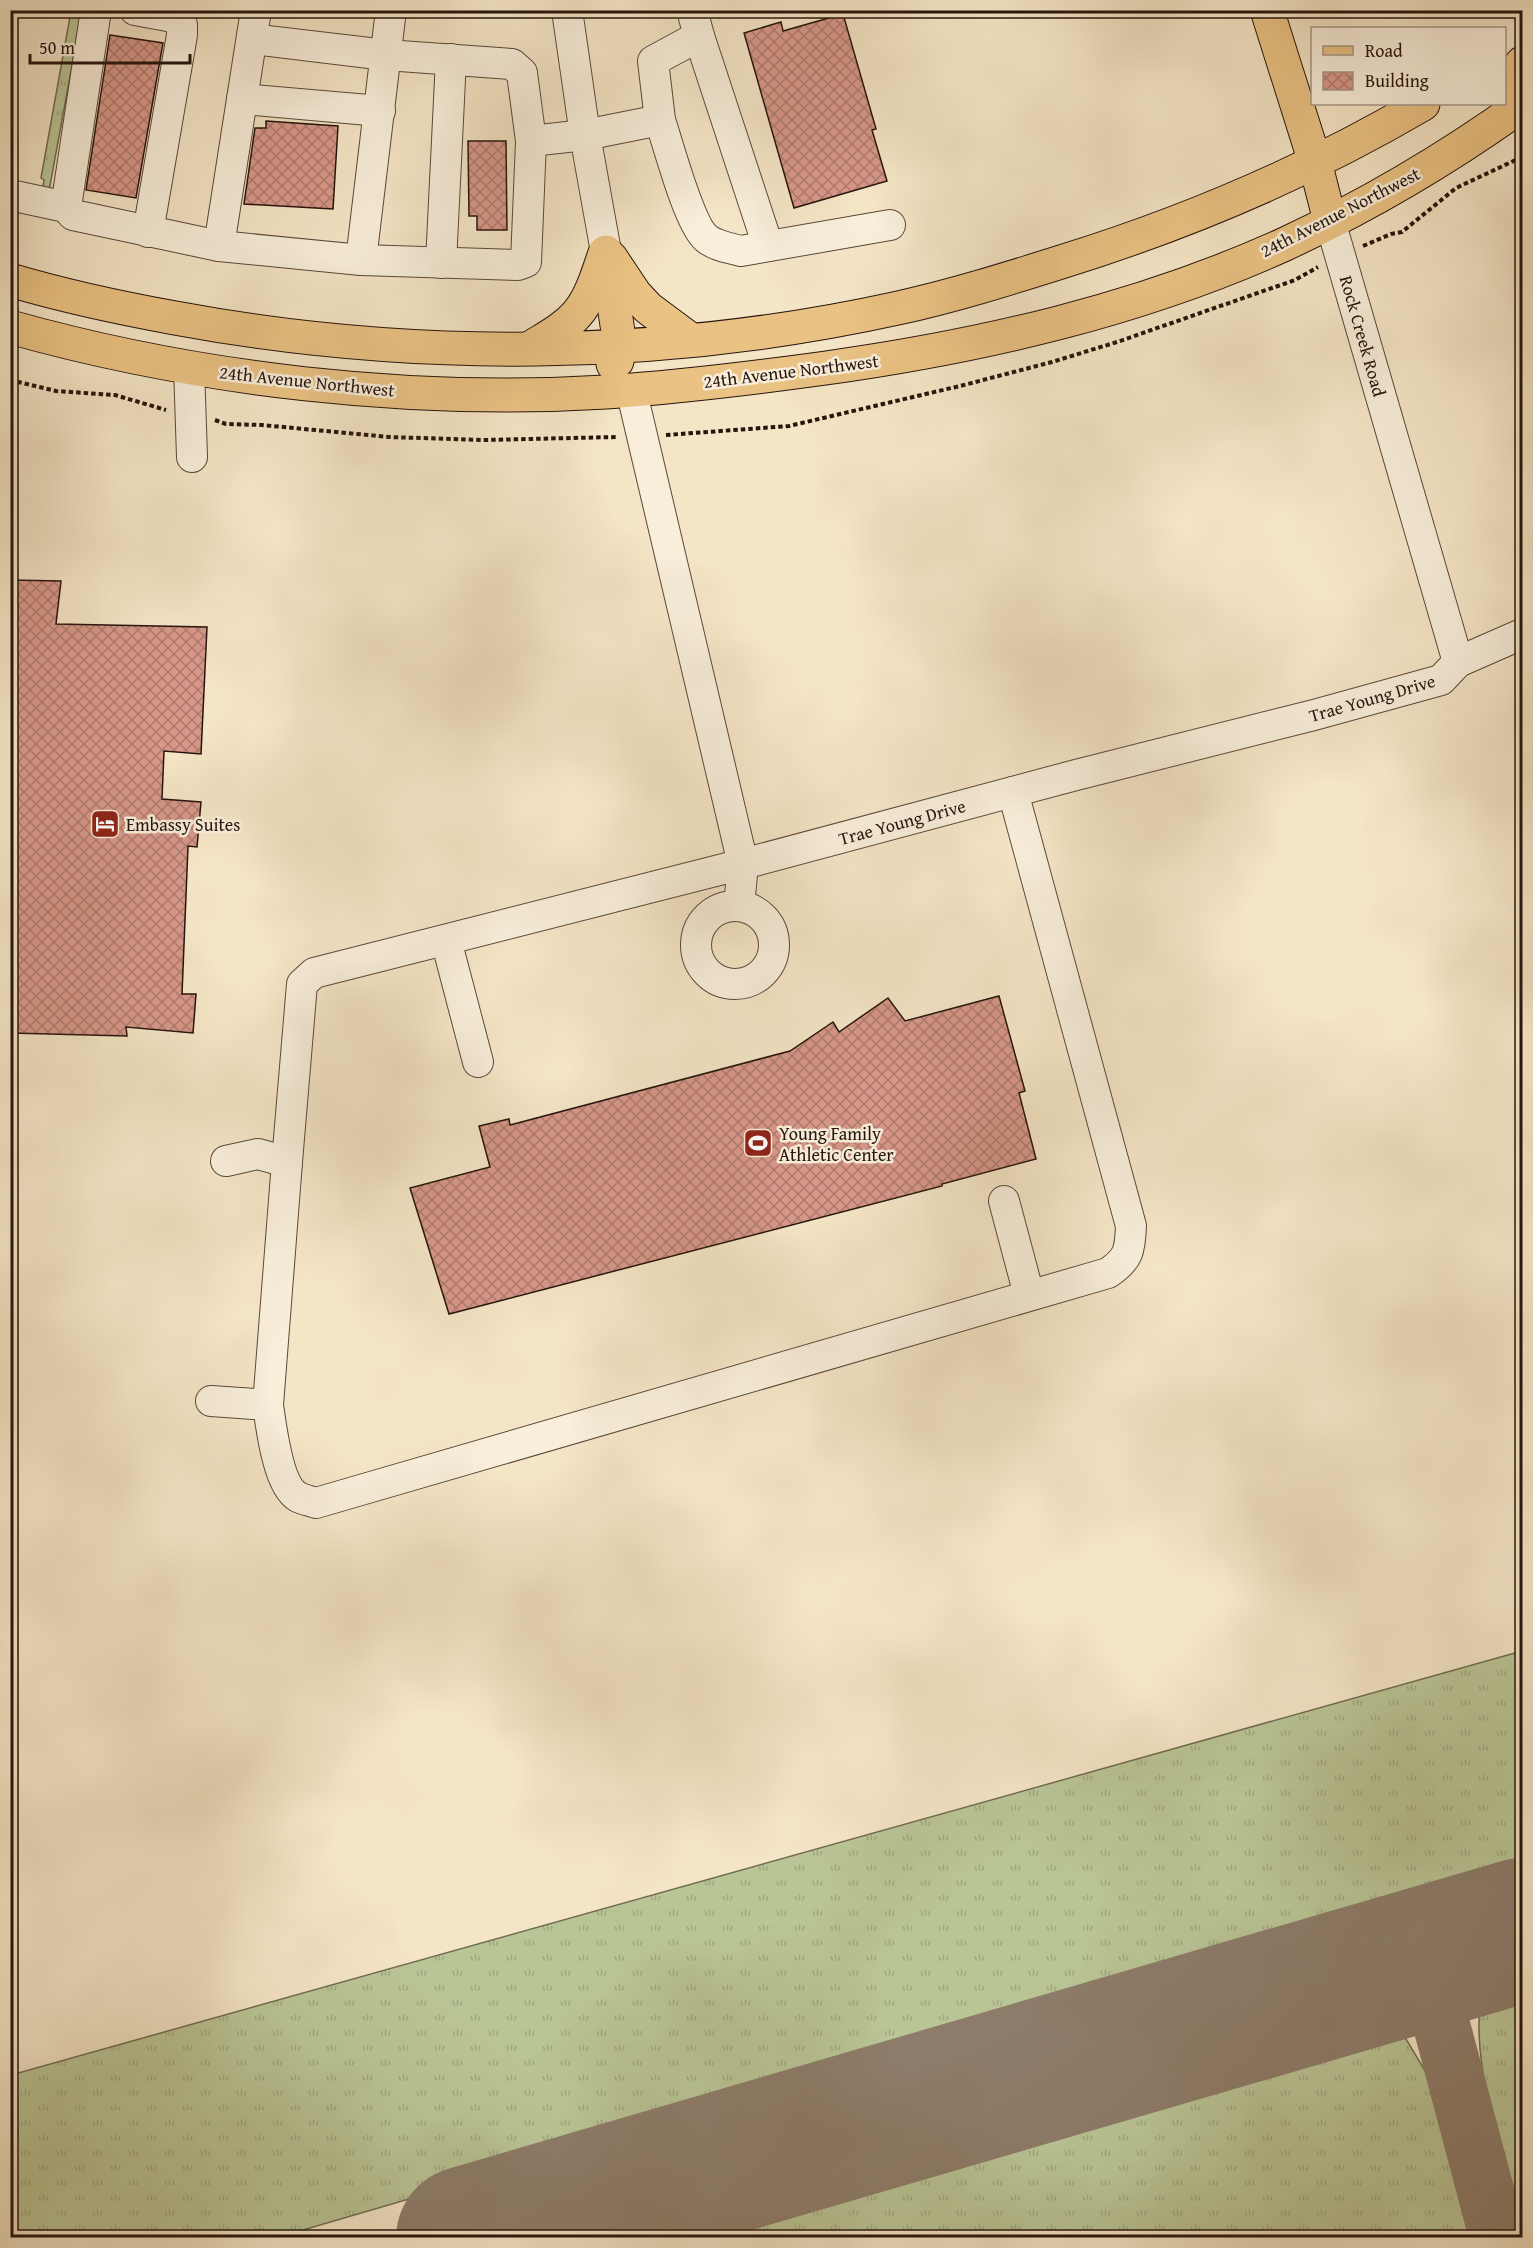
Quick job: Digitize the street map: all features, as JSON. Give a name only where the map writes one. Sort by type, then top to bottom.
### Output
[{"type":"main road","name":"Rock Creek Road","points":[[1267,10],[1315,162],[1330,221]]},
{"type":"main road","points":[[1506,53],[1522,42]]},
{"type":"main road","points":[[1506,85],[1522,63]]},
{"type":"main road","points":[[10,280],[134,310],[292,337],[425,347],[528,349],[691,340],[803,326],[898,308],[975,288],[1089,253],[1180,222],[1315,162],[1369,136],[1421,105]]},
{"type":"main road","points":[[1478,136],[1494,105]]},
{"type":"main road","name":"24th Avenue Northwest","points":[[10,327],[127,355],[189,367],[364,389],[463,393],[554,393],[697,384],[884,360],[1045,328],[1113,308],[1283,245],[1395,186],[1478,136],[1522,105]]},
{"type":"main road","points":[[606,252],[635,294],[648,308],[691,340]]},
{"type":"main road","points":[[297,382],[390,368],[608,368],[616,361],[620,345],[606,252]]},
{"type":"main road","points":[[528,349],[565,326],[578,314],[591,290],[606,252]]},
{"type":"main road","points":[[631,389],[643,374],[660,366],[762,355],[860,338],[975,288]]},
{"type":"street","points":[[66,207],[96,10]]},
{"type":"street","points":[[135,10],[173,17],[182,25],[148,232]]},
{"type":"street","points":[[362,260],[391,10]]},
{"type":"street","points":[[567,10],[585,135],[606,252]]},
{"type":"street","points":[[768,246],[695,23],[653,61],[660,120],[694,221],[706,238],[721,246],[741,251],[890,225]]},
{"type":"street","points":[[10,195],[66,207],[73,215],[219,246],[362,260],[518,265],[526,262],[531,141],[522,73],[512,64],[386,55],[254,25],[219,246]]},
{"type":"street","points":[[441,263],[451,60]]},
{"type":"street","points":[[242,99],[380,111]]},
{"type":"street","points":[[531,141],[585,135],[660,120]]},
{"type":"street","name":"Rock Creek Road","points":[[1330,221],[1458,662]]},
{"type":"street","points":[[189,367],[192,457]]},
{"type":"street","points":[[631,389],[743,864],[739,906]]},
{"type":"street","name":"Trae Young Drive","points":[[1013,792],[1131,1226],[1130,1248],[1121,1265],[1108,1273],[316,1503],[296,1496],[283,1477],[268,1405],[302,984],[314,973],[743,864],[1013,792],[1314,715],[1441,680],[1458,662],[1522,634]]},
{"type":"street","points":[[446,940],[478,1062]]},
{"type":"street","points":[[226,1161],[258,1154],[287,1162]]},
{"type":"street","points":[[1004,1201],[1029,1295]]},
{"type":"street","points":[[211,1401],[268,1405]]},
{"type":"green space","points":[[71,11],[82,11],[49,191],[42,192],[44,180],[41,178]]},
{"type":"green space","points":[[1522,1651],[1522,1874],[279,2237],[11,2237],[11,2075]]},
{"type":"green space","points":[[1522,1976],[1522,2209],[1510,2177],[1485,2085],[1479,2027],[1482,1987]]},
{"type":"green space","points":[[1391,2014],[1427,2074],[1451,2137],[1472,2221],[1471,2237],[630,2237]]},
{"type":"building","points":[[843,14],[876,129],[872,130],[887,181],[794,208],[744,33],[781,22],[783,31]]},
{"type":"building","points":[[110,35],[163,43],[136,198],[86,190]]},
{"type":"building","points":[[266,121],[338,126],[333,209],[244,204],[255,128],[266,128]]},
{"type":"building","points":[[468,141],[506,141],[507,230],[477,230],[477,216],[469,216]]},
{"type":"building","name":"Embassy Suites","points":[[10,580],[61,581],[56,624],[207,627],[201,754],[164,751],[162,799],[201,802],[197,847],[188,846],[182,994],[196,994],[193,1033],[126,1027],[127,1036],[10,1033]]},
{"type":"building","name":"Young Family Athletic Center","points":[[999,996],[1025,1091],[1019,1093],[1036,1159],[942,1184],[942,1186],[449,1314],[410,1188],[490,1167],[479,1126],[509,1119],[510,1125],[790,1051],[833,1022],[839,1032],[888,998],[905,1021]]},
{"type":"taxiway","points":[[1424,1959],[1498,2238]]},
{"type":"runway","points":[[468,2238],[1522,1930]]},
{"type":"place","name":"Embassy Suites","points":[[105,824]]},
{"type":"place","name":"Young Family Athletic Center","points":[[758,1143]]}]
